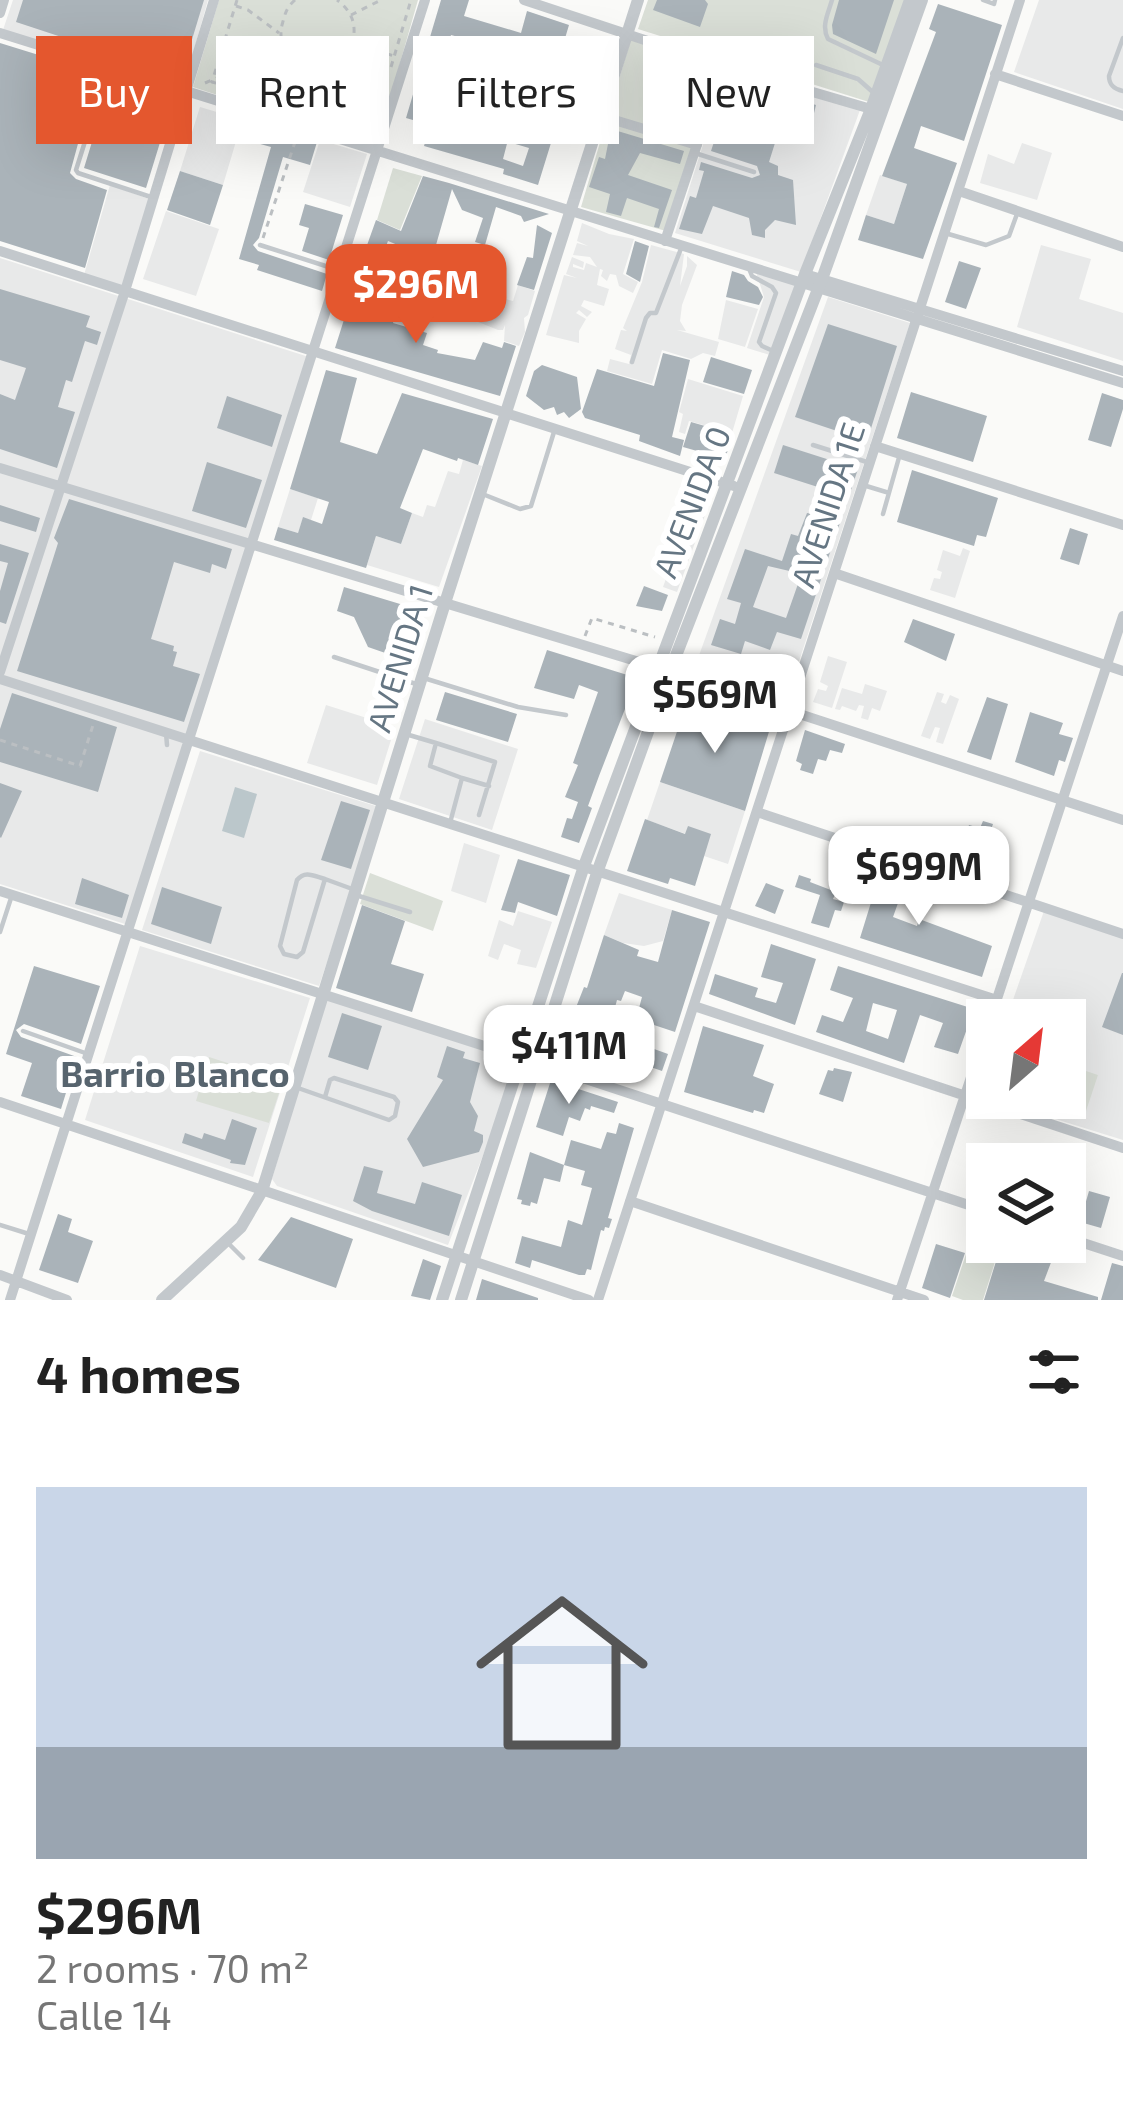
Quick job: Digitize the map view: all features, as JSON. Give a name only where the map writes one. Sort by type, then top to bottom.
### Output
[{"type":"street","points":[[0,13],[4,0]]},
{"type":"street","points":[[192,73],[214,0]]},
{"type":"street","points":[[10,1300],[128,932],[178,756],[188,740],[425,0]]},
{"type":"street","points":[[524,0],[643,38]]},
{"type":"street","name":"AVENIDA 1","points":[[619,58],[638,0]]},
{"type":"street","name":"AVENIDA 0","points":[[442,1300],[522,1058],[734,486],[776,352],[910,0]]},
{"type":"street","name":"AVENIDA 0","points":[[664,669],[668,642],[820,284],[922,0]]},
{"type":"street","name":"AVENIDA 1E","points":[[593,1300],[662,1104],[1020,0]]},
{"type":"street","points":[[0,33],[36,44]]},
{"type":"street","points":[[995,74],[1123,116]]},
{"type":"street","points":[[814,88],[874,102]]},
{"type":"street","points":[[619,122],[696,149]]},
{"type":"street","points":[[170,144],[0,676],[166,739],[188,740],[994,999]]},
{"type":"street","points":[[359,144],[751,268],[1123,370]]},
{"type":"street","name":"AVENIDA 1","points":[[162,1300],[241,1227],[262,1191],[592,144]]},
{"type":"street","points":[[665,241],[698,144]]},
{"type":"street","points":[[959,191],[1123,247]]},
{"type":"street","points":[[0,251],[734,486]]},
{"type":"street","points":[[919,314],[1123,383]]},
{"type":"street","points":[[875,446],[1123,525]]},
{"type":"street","points":[[0,468],[664,669],[1123,820]]},
{"type":"street","points":[[834,573],[1123,671]]},
{"type":"street","points":[[997,999],[1123,616]]},
{"type":"street","points":[[757,812],[1123,934]]},
{"type":"street","name":"AVENIDA 0","points":[[461,1300],[539,1063],[591,868]]},
{"type":"street","points":[[6,893],[966,1204]]},
{"type":"street","points":[[694,1006],[1123,1148]]},
{"type":"street","points":[[899,1296],[966,1093]]},
{"type":"street","points":[[0,1102],[593,1300]]},
{"type":"street","points":[[630,1201],[899,1296],[924,1300]]},
{"type":"street","points":[[1086,1244],[1123,1256]]},
{"type":"street","points":[[0,1275],[67,1300]]},
{"type":"lane","points":[[832,0],[824,32],[828,39],[885,66]]},
{"type":"lane","points":[[983,0],[994,4],[995,0]]},
{"type":"lane","points":[[1123,38],[1109,76],[1114,88],[1123,91]]},
{"type":"lane","points":[[816,65],[857,79],[874,102]]},
{"type":"lane","points":[[84,144],[78,173],[154,198]]},
{"type":"lane","points":[[696,149],[754,172]]},
{"type":"lane","points":[[945,232],[975,243],[996,242],[1009,236],[1018,212]]},
{"type":"lane","points":[[260,245],[339,270]]},
{"type":"lane","points":[[632,362],[646,318],[656,313],[682,246]]},
{"type":"lane","points":[[751,268],[752,276],[776,293],[759,342],[776,352]]},
{"type":"lane","points":[[480,493],[520,509],[531,506],[555,429]]},
{"type":"lane","points":[[813,445],[870,463]]},
{"type":"lane","points":[[884,514],[900,454]]},
{"type":"lane","points":[[863,485],[888,493]]},
{"type":"lane","points":[[334,657],[518,707],[566,715]]},
{"type":"lane","points":[[741,711],[745,696]]},
{"type":"lane","points":[[727,714],[731,709],[741,711],[751,722]]},
{"type":"lane","points":[[404,734],[495,762],[479,815]]},
{"type":"lane","points":[[436,743],[430,766],[488,786]]},
{"type":"lane","points":[[450,823],[462,778]]},
{"type":"lane","points":[[325,879],[301,956],[284,954],[280,946],[301,874],[325,879],[410,912]]},
{"type":"lane","points":[[0,932],[6,893]]},
{"type":"lane","points":[[23,1031],[88,1054]]},
{"type":"lane","points":[[293,1086],[389,1120],[398,1102],[334,1078],[325,1097]]},
{"type":"lane","points":[[0,1225],[31,1234]]},
{"type":"lane","points":[[226,1241],[243,1258]]},
{"type":"path","points":[[212,82],[236,3],[280,34],[288,6],[295,0]]},
{"type":"path","points":[[337,0],[351,15],[353,36]]},
{"type":"path","points":[[351,15],[381,0]]},
{"type":"path","points":[[389,71],[411,0]]},
{"type":"path","points":[[389,54],[394,56]]},
{"type":"path","points":[[192,88],[216,80]]},
{"type":"path","points":[[212,82],[216,83]]},
{"type":"path","points":[[260,245],[294,144]]},
{"type":"path","points":[[583,645],[592,618],[668,642]]},
{"type":"path","points":[[0,740],[80,766],[98,711]]},
{"type":"shaded area","points":[[13,0],[208,0],[192,57],[192,36],[36,36],[36,40],[3,30]]},
{"type":"shaded area","points":[[219,0],[418,0],[389,102],[389,36],[216,36],[216,95],[193,87]]},
{"type":"shaded area","points":[[648,0],[906,0],[869,102],[814,85],[814,36],[660,36],[638,29]]},
{"type":"shaded area","points":[[1039,0],[1123,0],[1123,109],[1014,72]]},
{"type":"shaded area","points":[[632,36],[643,40],[643,126],[619,118],[619,79]]},
{"type":"shaded area","points":[[814,95],[860,110],[801,272],[675,233],[703,144],[814,144]]},
{"type":"shaded area","points":[[200,107],[216,112],[216,144],[235,144],[223,185],[180,171]]},
{"type":"shaded area","points":[[619,126],[643,133],[643,144],[695,148],[666,231],[581,207],[600,144],[619,144]]},
{"type":"shaded area","points":[[1022,143],[1052,153],[1037,200],[980,183],[988,154],[1014,164]]},
{"type":"shaded area","points":[[319,144],[367,154],[350,207],[303,192]]},
{"type":"shaded area","points":[[393,168],[422,176],[400,230],[377,220]]},
{"type":"shaded area","points":[[880,175],[907,184],[894,224],[866,215]]},
{"type":"shaded area","points":[[110,185],[152,200],[125,287],[84,275]]},
{"type":"shaded area","points":[[166,211],[219,229],[196,296],[143,279]]},
{"type":"shaded area","points":[[582,223],[634,239],[623,274],[638,282],[633,293],[619,286],[616,275],[610,274],[607,281],[600,269],[597,285],[609,289],[604,306],[584,300],[581,306],[592,312],[587,317],[579,310],[576,313],[586,319],[579,343],[546,335],[564,275],[577,278],[566,274],[572,257],[584,262],[583,268],[573,267],[584,270],[586,263],[597,267],[590,257],[573,255],[577,243],[588,246],[577,241]]},
{"type":"shaded area","points":[[651,245],[684,254],[680,286],[687,256],[697,265],[682,305],[680,321],[686,331],[677,330],[719,342],[715,356],[703,353],[691,359],[662,350],[652,384],[607,371],[610,359],[629,364],[631,355],[615,349],[621,330],[627,331],[623,328]]},
{"type":"shaded area","points":[[1041,245],[1091,259],[1079,299],[1123,313],[1123,361],[1017,327]]},
{"type":"shaded area","points":[[0,258],[312,358],[128,925],[0,884]]},
{"type":"shaded area","points":[[755,269],[797,283],[773,356],[747,348],[764,297]]},
{"type":"shaded area","points":[[518,285],[535,291],[519,346],[504,341],[505,325],[498,330],[451,311],[454,305],[475,312],[476,301],[487,304],[490,295],[513,301]]},
{"type":"shaded area","points":[[828,297],[910,323],[785,704],[692,675]]},
{"type":"shaded area","points":[[726,300],[758,309],[745,347],[718,339]]},
{"type":"shaded area","points":[[688,379],[743,396],[732,433],[689,421],[685,434],[679,432]]},
{"type":"shaded area","points":[[463,460],[482,466],[439,587],[367,565],[376,536],[401,544],[412,513],[423,517],[427,505],[435,507],[448,471],[459,474]]},
{"type":"shaded area","points":[[290,489],[318,498],[311,520],[303,518],[298,533],[278,527]]},
{"type":"shaded area","points":[[698,490],[712,496],[677,592],[663,587]]},
{"type":"shaded area","points":[[963,548],[970,551],[955,598],[930,590],[934,578],[940,579],[942,572],[937,570],[943,550],[960,556]]},
{"type":"shaded area","points":[[828,656],[847,662],[832,708],[813,702],[818,689],[826,691],[828,686],[820,682]]},
{"type":"shaded area","points":[[865,684],[887,691],[880,711],[872,708],[868,720],[861,718],[864,706],[856,711],[842,706],[835,709],[842,688],[862,694]]},
{"type":"shaded area","points":[[937,692],[944,694],[941,702],[946,704],[950,695],[959,699],[943,744],[936,742],[940,728],[935,727],[930,739],[921,736]]},
{"type":"shaded area","points":[[326,705],[395,727],[377,785],[307,763]]},
{"type":"shaded area","points":[[425,719],[518,749],[492,830],[399,799]]},
{"type":"shaded area","points":[[200,751],[379,807],[319,986],[142,930]]},
{"type":"shaded area","points":[[660,782],[745,811],[728,864],[704,856],[686,834],[647,820]]},
{"type":"shaded area","points":[[235,787],[257,794],[244,838],[222,831]]},
{"type":"shaded area","points":[[464,843],[500,855],[486,903],[451,891]]},
{"type":"shaded area","points":[[370,873],[443,901],[433,931],[360,904]]},
{"type":"shaded area","points":[[619,893],[672,910],[663,941],[644,946],[604,935]]},
{"type":"shaded area","points":[[518,911],[552,922],[536,968],[517,964],[521,950],[504,944],[498,960],[488,956],[499,920],[513,926]]},
{"type":"shaded area","points":[[1044,911],[1123,937],[1123,1140],[1056,1119],[1086,1119],[1086,999],[1013,999]]},
{"type":"shaded area","points":[[140,946],[310,998],[253,1177],[85,1120]]},
{"type":"shaded area","points":[[326,998],[521,1058],[448,1245],[277,1186],[272,1179]]},
{"type":"shaded area","points":[[209,1057],[283,1081],[269,1123],[196,1101]]},
{"type":"shaded area","points":[[1086,1071],[1098,1075],[1086,1111]]},
{"type":"shaded area","points":[[966,1254],[966,1263],[995,1263],[983,1300],[952,1296]]},
{"type":"building","points":[[23,0],[204,0],[192,40],[58,36],[16,22]]},
{"type":"building","points":[[441,0],[469,0],[464,16],[521,33],[527,11],[569,25],[566,36],[430,36]]},
{"type":"building","points":[[657,0],[705,0],[708,4],[700,27],[653,10]]},
{"type":"building","points":[[839,0],[894,0],[876,54],[833,34]]},
{"type":"building","points":[[938,4],[1002,25],[964,141],[921,126],[914,148],[957,163],[923,259],[858,240],[866,215],[894,224],[907,184],[882,176],[936,32],[929,29]]},
{"type":"building","points":[[0,43],[36,54],[36,144],[78,144],[70,173],[107,190],[85,268],[0,241]]},
{"type":"building","points":[[619,131],[643,139],[643,144],[684,151],[680,164],[640,153],[628,175],[672,190],[659,228],[654,227],[659,209],[627,198],[621,216],[606,212],[610,194],[589,187],[599,157],[605,159],[608,144],[619,144]]},
{"type":"building","points":[[91,144],[160,144],[146,188],[84,168]]},
{"type":"building","points":[[260,144],[316,144],[310,165],[283,157],[253,245],[258,251],[327,274],[322,291],[257,270],[259,265],[239,259],[271,147]]},
{"type":"building","points":[[507,144],[503,159],[523,166],[529,148],[515,144],[551,144],[538,185],[503,174],[504,169],[424,146]]},
{"type":"building","points":[[713,144],[775,144],[769,162],[778,166],[778,175],[793,180],[796,225],[775,220],[765,230],[765,238],[752,235],[749,218],[713,206],[702,234],[679,229],[690,196],[696,198],[704,171],[699,170],[701,162],[752,178],[760,175],[757,166],[711,151]]},
{"type":"building","points":[[180,171],[223,185],[210,225],[167,210]]},
{"type":"building","points":[[423,176],[549,214],[524,222],[521,216],[496,207],[485,245],[475,242],[483,218],[462,210],[452,189],[432,259],[388,241],[378,267],[361,262],[376,220],[401,231]]},
{"type":"building","points":[[305,204],[343,215],[329,260],[302,251],[309,228],[299,225]]},
{"type":"building","points":[[537,225],[552,233],[534,290],[517,285],[527,257],[533,258]]},
{"type":"building","points":[[635,241],[649,246],[640,282],[626,274]]},
{"type":"building","points":[[959,261],[981,268],[966,309],[945,302]]},
{"type":"building","points":[[732,271],[758,287],[763,297],[759,305],[726,297]]},
{"type":"building","points":[[355,285],[400,299],[393,323],[427,333],[423,345],[437,353],[475,360],[483,342],[502,348],[504,342],[516,346],[500,396],[335,348]]},
{"type":"building","points":[[0,289],[90,316],[86,327],[101,332],[97,345],[85,341],[72,382],[66,380],[58,407],[75,412],[57,468],[0,449],[0,394],[15,400],[26,368],[0,360]]},
{"type":"building","points":[[828,324],[897,346],[867,441],[795,417]]},
{"type":"building","points":[[663,353],[690,360],[672,437],[684,440],[680,456],[639,441],[640,435],[585,418],[582,412],[597,369],[654,386]]},
{"type":"building","points":[[711,357],[752,370],[744,394],[703,382]]},
{"type":"building","points":[[542,365],[577,377],[581,409],[569,418],[564,412],[557,415],[554,407],[544,410],[526,396],[534,371]]},
{"type":"building","points":[[326,370],[357,378],[340,442],[377,454],[402,393],[493,419],[478,465],[423,449],[400,508],[412,513],[401,544],[376,536],[366,568],[274,540],[278,527],[298,533],[303,517],[322,524],[329,502],[290,489]]},
{"type":"building","points":[[911,392],[987,416],[973,462],[897,438]]},
{"type":"building","points":[[1102,393],[1123,400],[1111,447],[1088,440]]},
{"type":"building","points":[[227,396],[282,415],[272,447],[217,428]]},
{"type":"building","points":[[691,422],[733,434],[725,459],[683,447]]},
{"type":"building","points":[[783,445],[858,469],[801,639],[777,632],[770,650],[745,641],[741,654],[711,645],[720,619],[735,624],[741,603],[727,599],[745,549],[782,561],[791,534],[798,536],[821,488],[774,473]],"holes":[[[768,566],[798,573],[786,618],[753,607]]]},
{"type":"building","points":[[207,462],[262,480],[246,528],[192,511]]},
{"type":"building","points":[[912,470],[998,498],[986,537],[977,535],[974,546],[897,522]]},
{"type":"building","points":[[69,499],[232,549],[226,569],[212,564],[210,573],[174,562],[151,639],[174,646],[173,666],[200,674],[184,722],[17,671]]},
{"type":"building","points":[[0,505],[40,518],[36,532],[0,521]]},
{"type":"building","points":[[1070,528],[1088,534],[1079,565],[1060,559]]},
{"type":"building","points":[[0,544],[29,553],[6,624],[0,622],[0,591],[8,563],[0,561]]},
{"type":"building","points":[[644,586],[668,595],[662,611],[636,606]]},
{"type":"building","points":[[344,587],[410,607],[394,656],[368,647],[354,617],[337,611]]},
{"type":"building","points":[[913,619],[955,634],[946,661],[904,642]]},
{"type":"building","points":[[547,650],[637,678],[588,806],[592,808],[579,843],[561,837],[578,802],[565,797],[598,692],[579,685],[574,699],[534,688]]},
{"type":"building","points":[[445,692],[517,714],[508,742],[436,720]]},
{"type":"building","points":[[12,693],[117,727],[98,792],[0,762],[0,729]]},
{"type":"building","points":[[987,697],[1008,704],[991,760],[967,752]]},
{"type":"building","points":[[688,699],[748,728],[755,728],[758,721],[771,725],[745,811],[660,782]]},
{"type":"building","points":[[1030,712],[1063,723],[1059,734],[1073,738],[1054,776],[1015,762]]},
{"type":"building","points":[[805,730],[845,744],[842,753],[830,750],[826,761],[818,759],[813,774],[800,770],[802,764],[796,761]]},
{"type":"building","points":[[0,783],[22,791],[1,838],[0,837]]},
{"type":"building","points":[[341,801],[370,810],[351,869],[321,860]]},
{"type":"building","points":[[645,819],[685,834],[688,826],[711,834],[695,886],[670,878],[668,884],[627,871]]},
{"type":"building","points":[[983,821],[993,824],[979,864],[951,854],[959,828],[980,828]]},
{"type":"building","points":[[518,859],[570,875],[557,916],[518,902],[515,913],[501,910]]},
{"type":"building","points":[[882,867],[932,884],[927,900],[902,892],[893,917],[917,926],[919,919],[992,946],[982,977],[860,938]]},
{"type":"building","points":[[799,875],[836,892],[833,899],[844,902],[841,911],[835,910],[829,928],[811,923],[820,895],[795,887]]},
{"type":"building","points":[[82,878],[129,895],[122,918],[75,904]]},
{"type":"building","points":[[766,883],[784,890],[775,914],[755,906]]},
{"type":"building","points":[[162,887],[222,907],[211,944],[151,924]]},
{"type":"building","points":[[362,905],[405,921],[391,964],[424,974],[412,1012],[336,988]]},
{"type":"building","points":[[672,910],[710,922],[675,1032],[636,1019],[642,997],[625,991],[613,1015],[606,1012],[599,1035],[615,1042],[618,1036],[668,1054],[662,1071],[642,1064],[636,1079],[559,1055],[604,935],[639,950],[637,956],[658,962]]},
{"type":"building","points":[[771,944],[816,959],[795,1025],[709,994],[715,974],[758,988],[755,997],[776,1003],[783,983],[761,977]]},
{"type":"building","points":[[34,966],[100,986],[81,1044],[24,1024],[16,1030],[21,1037],[77,1057],[61,1109],[21,1096],[32,1063],[6,1054]]},
{"type":"building","points":[[838,966],[966,1006],[966,1032],[958,1054],[934,1047],[943,1023],[920,1015],[904,1063],[816,1032],[822,1015],[843,1022],[853,998],[830,990]],"holes":[[[873,1003],[897,1010],[888,1039],[866,1031]]]},
{"type":"building","points":[[1123,973],[1123,1035],[1102,1027]]},
{"type":"building","points":[[342,1013],[382,1026],[368,1070],[328,1057]]},
{"type":"building","points":[[703,1026],[764,1045],[753,1076],[774,1084],[764,1113],[684,1092]]},
{"type":"building","points":[[447,1046],[480,1063],[470,1102],[478,1116],[474,1131],[483,1135],[483,1142],[479,1152],[423,1167],[407,1139],[443,1080],[437,1077]]},
{"type":"building","points":[[828,1070],[852,1072],[843,1102],[819,1094]]},
{"type":"building","points":[[551,1080],[618,1102],[614,1113],[585,1108],[580,1121],[569,1117],[563,1136],[536,1127]]},
{"type":"building","points":[[232,1119],[257,1128],[245,1165],[182,1143],[185,1133],[225,1140]]},
{"type":"building","points":[[619,1123],[634,1128],[608,1218],[612,1219],[609,1228],[601,1230],[591,1270],[579,1275],[532,1260],[530,1268],[515,1263],[522,1236],[561,1247],[568,1220],[582,1225],[592,1188],[581,1185],[585,1171],[564,1165],[571,1140],[601,1149],[607,1132],[616,1134]]},
{"type":"building","points":[[530,1152],[564,1165],[560,1182],[544,1178],[537,1204],[530,1206],[517,1199]]},
{"type":"building","points":[[364,1166],[383,1171],[377,1193],[415,1204],[422,1182],[462,1195],[449,1236],[353,1201]]},
{"type":"building","points":[[1089,1191],[1110,1197],[1101,1228],[1086,1224]]},
{"type":"building","points":[[58,1214],[72,1219],[68,1232],[93,1241],[78,1283],[39,1270]]},
{"type":"building","points":[[291,1217],[353,1239],[336,1288],[258,1260]]},
{"type":"building","points":[[936,1244],[965,1253],[950,1298],[922,1288]]},
{"type":"building","points":[[423,1259],[441,1266],[430,1300],[411,1296]]},
{"type":"building","points":[[995,1263],[1051,1263],[1044,1281],[1098,1297],[1098,1300],[984,1300]]},
{"type":"building","points":[[1112,1263],[1123,1266],[1123,1300],[1101,1300]]},
{"type":"building","points":[[482,1279],[538,1298],[538,1300],[476,1300]]},
{"type":"district","name":"Barrio Blanco","points":[[175,1074]]}]
